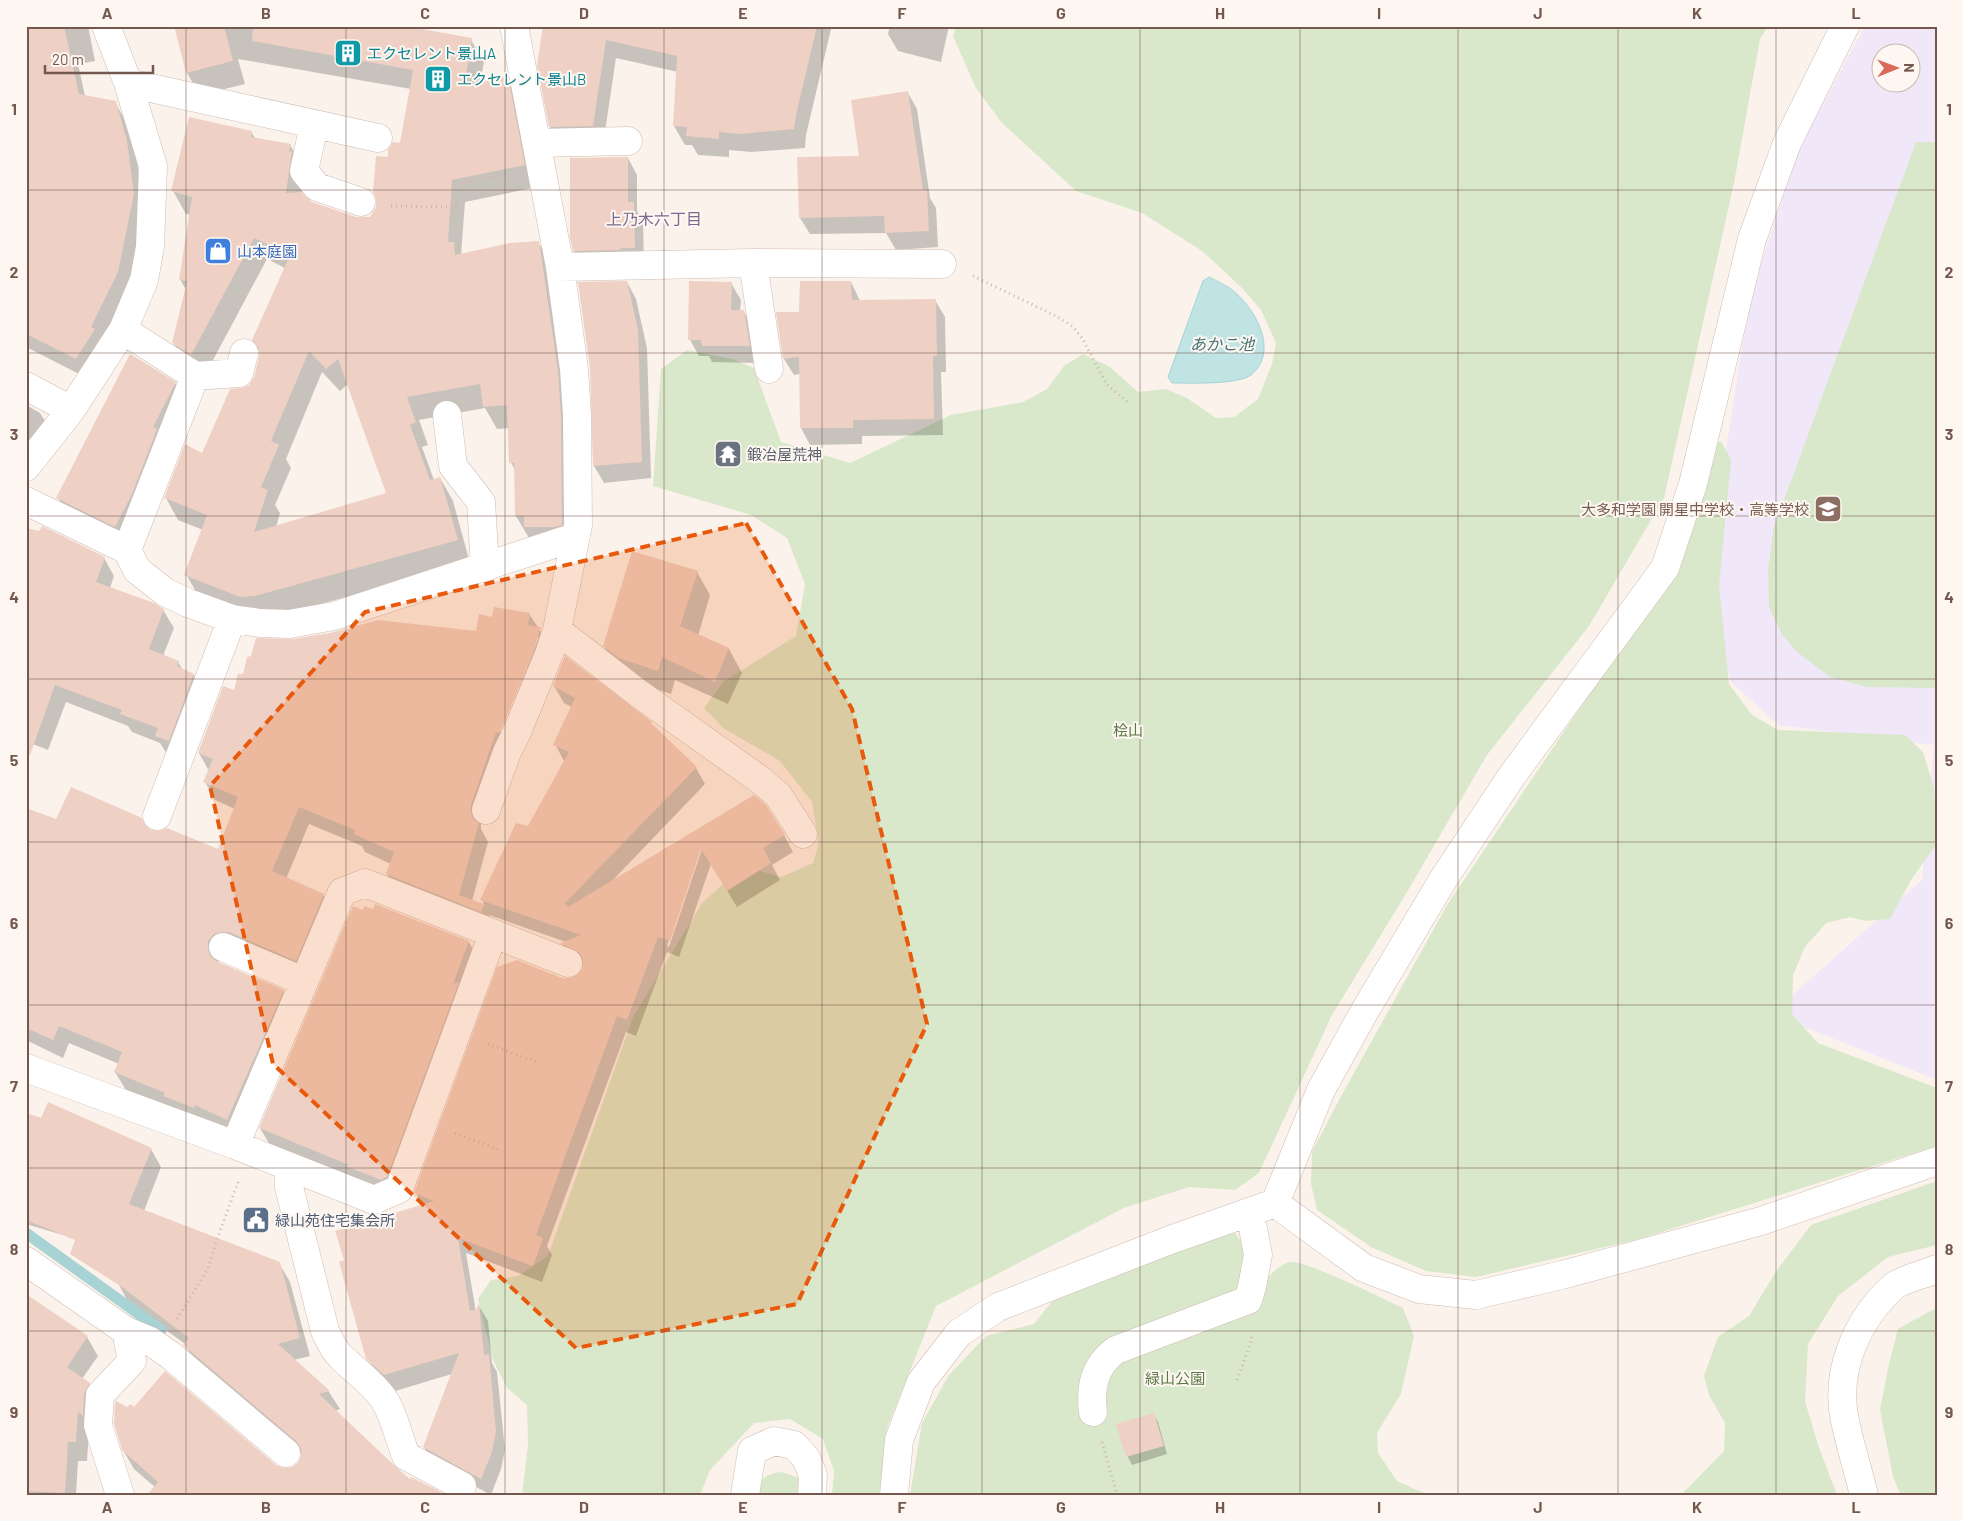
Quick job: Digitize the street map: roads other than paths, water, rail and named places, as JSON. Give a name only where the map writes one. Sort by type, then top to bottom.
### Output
[{"type":"street","points":[[26,467],[71,410],[123,330],[144,280],[150,247],[152,166],[128,83],[106,26]]},
{"type":"street","points":[[486,810],[507,752],[521,723],[557,630],[578,525],[577,415],[569,334],[560,267],[514,26]]},
{"type":"street","points":[[894,1495],[898,1440],[921,1382],[959,1333],[998,1307],[1170,1240],[1275,1203],[1321,1090],[1363,1014],[1444,878],[1511,777],[1665,568],[1694,484],[1752,239],[1787,143],[1845,26]]},
{"type":"street","points":[[128,83],[378,138]]},
{"type":"street","points":[[314,125],[304,171],[317,187],[361,202]]},
{"type":"street","points":[[539,155],[628,141]]},
{"type":"street","points":[[560,267],[753,263],[942,264]]},
{"type":"street","points":[[753,263],[769,369]]},
{"type":"street","points":[[123,330],[195,376],[239,373],[244,353]]},
{"type":"street","points":[[127,550],[195,376]]},
{"type":"street","points":[[26,386],[71,410]]},
{"type":"street","points":[[446,415],[453,466],[481,502],[485,568]]},
{"type":"street","points":[[26,501],[127,550],[137,570],[165,592],[188,603],[232,619],[279,623],[311,621],[334,616],[575,538]]},
{"type":"street","points":[[157,816],[232,619]]},
{"type":"street","points":[[557,630],[638,693],[759,779],[778,795],[803,834]]},
{"type":"street","points":[[242,1148],[303,982],[342,892],[364,883],[568,963]]},
{"type":"street","points":[[26,1068],[242,1148],[374,1200],[398,1190],[493,934]]},
{"type":"street","points":[[223,947],[303,982]]},
{"type":"street","points":[[1275,1203],[1364,1268],[1419,1289],[1476,1295],[1562,1275],[1761,1221],[1937,1161]]},
{"type":"street","points":[[289,1167],[289,1188],[325,1331],[331,1344],[340,1356],[384,1398],[406,1456],[462,1486]]},
{"type":"street","points":[[1093,1412],[1091,1394],[1098,1370],[1105,1358],[1116,1350],[1248,1300],[1258,1255],[1250,1212]]},
{"type":"street","points":[[26,1261],[138,1336],[170,1355],[286,1453]]},
{"type":"street","points":[[1864,1495],[1844,1419],[1845,1364],[1856,1337],[1874,1309],[1896,1285],[1937,1269]]},
{"type":"street","points":[[120,1495],[98,1425],[100,1395],[132,1361],[138,1336]]},
{"type":"street","points":[[745,1495],[752,1451],[774,1441],[794,1445],[806,1458],[813,1475],[812,1495]]},
{"type":"water","name":"あかこ池","points":[[1209,277],[1235,292],[1252,312],[1262,334],[1263,356],[1259,366],[1251,375],[1245,378],[1213,383],[1172,383],[1168,377],[1203,281]]},
{"type":"waterway","points":[[26,1233],[161,1330]]},
{"type":"place","name":"エクセレント景山A","points":[[348,53]]},
{"type":"place","name":"エクセレント景山B","points":[[438,79]]},
{"type":"place","name":"山本庭園","points":[[218,251]]},
{"type":"place","name":"鍛冶屋荒神","points":[[728,454]]},
{"type":"place","name":"大多和学園 開星中学校・高等学校","points":[[1828,509]]},
{"type":"place","name":"緑山苑住宅集会所","points":[[256,1220]]},
{"type":"district","name":"上乃木六丁目","points":[[654,218]]},
{"type":"park label","name":"桧山","points":[[1128,730]]},
{"type":"park label","name":"緑山公園","points":[[1175,1378]]}]
